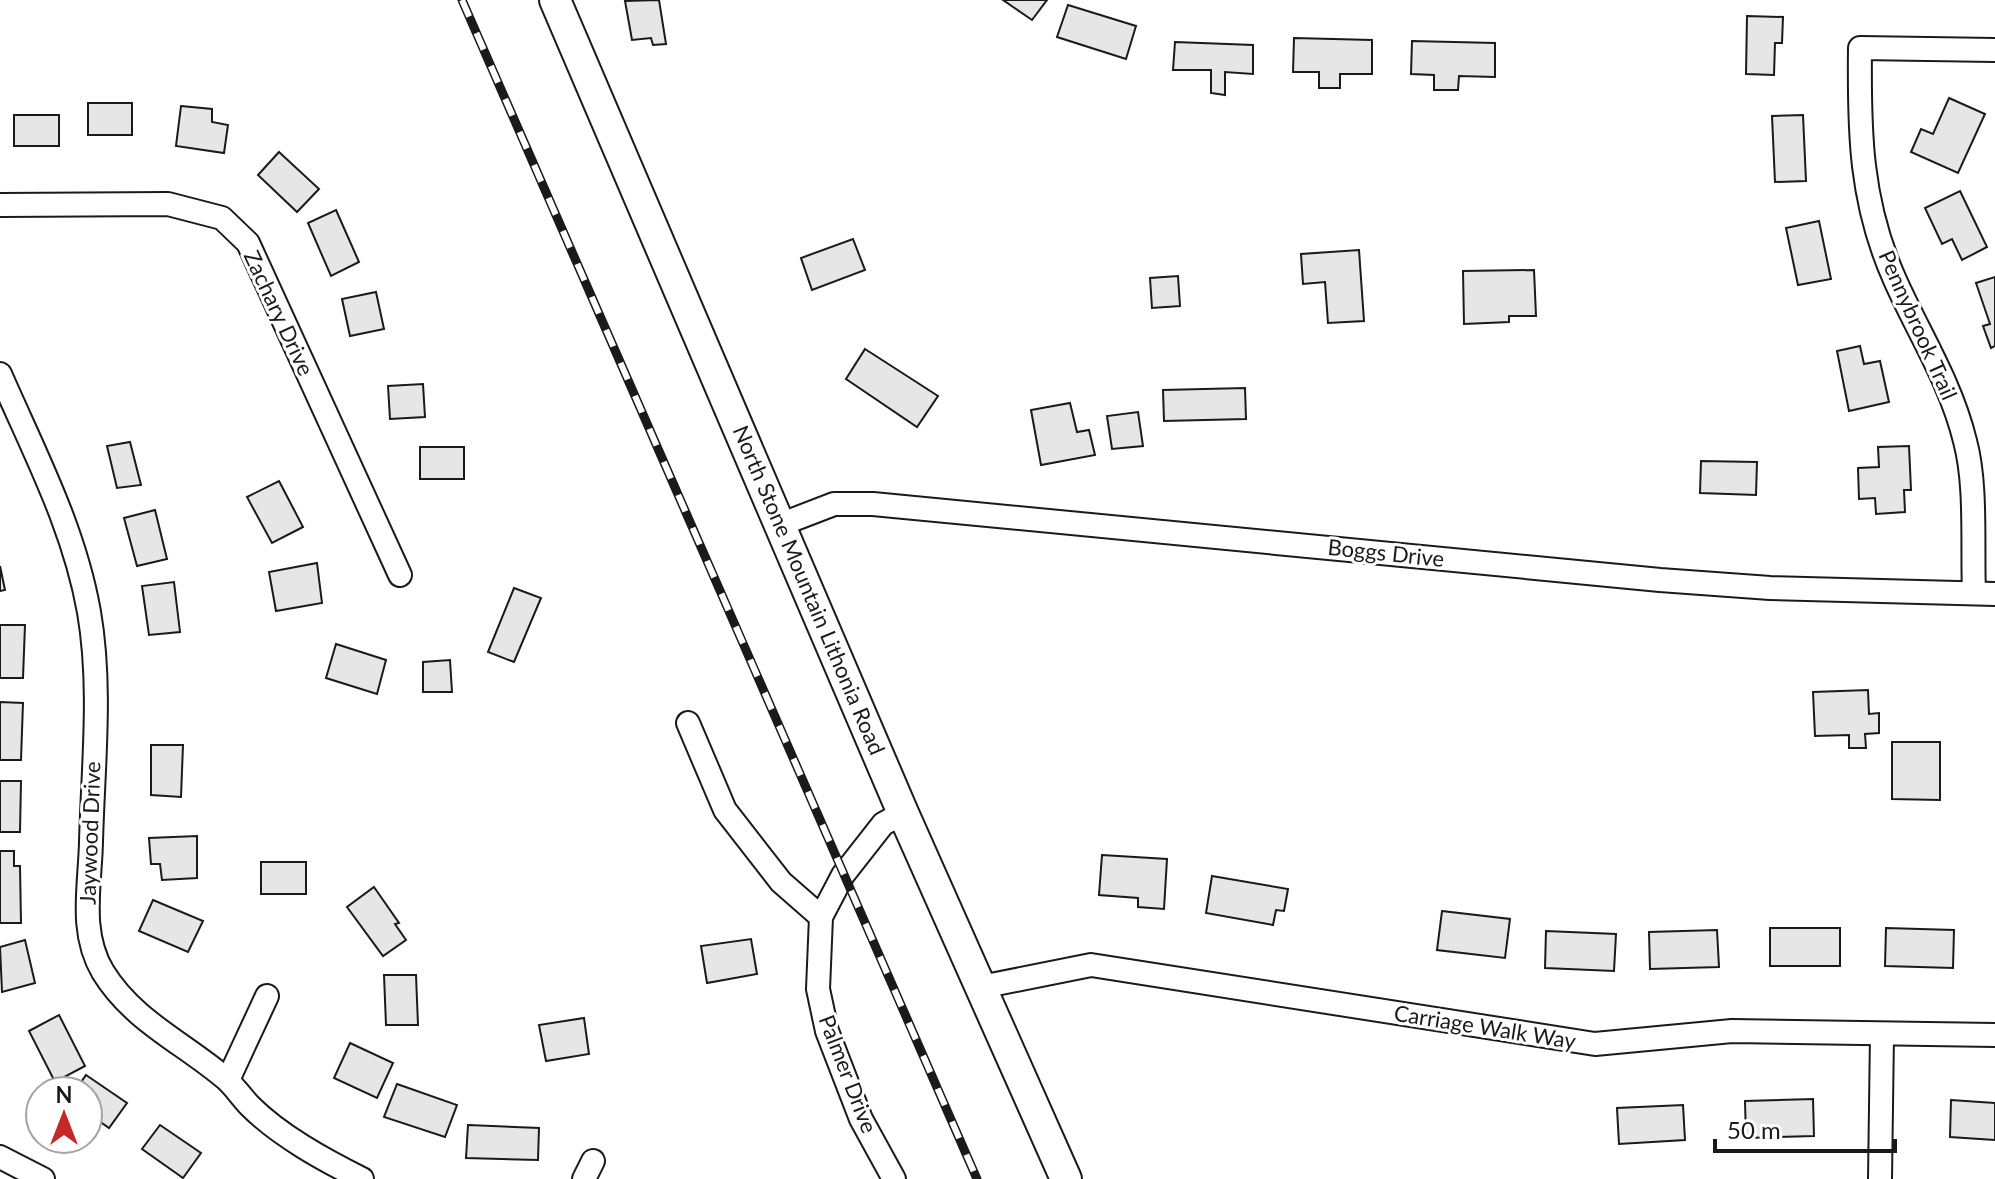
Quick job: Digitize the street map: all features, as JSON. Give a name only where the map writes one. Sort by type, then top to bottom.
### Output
[{"type":"main road","name":"North Stone Mountain Lithonia Road","points":[[555,0],[782,524],[903,813],[1066,1179]]},
{"type":"street","name":"Pennybrook Trail","points":[[1984,593],[1967,445],[1952,394],[1894,279],[1875,226],[1862,171],[1860,48],[1995,50]]},
{"type":"street","name":"Zachary Drive","points":[[0,205],[168,204],[222,218],[248,243],[400,575]]},
{"type":"street","name":"Jaywood Drive","points":[[0,374],[62,510],[89,613],[95,684],[90,868],[86,903],[90,939],[103,972],[141,1018],[228,1080],[252,1108],[310,1150],[362,1179]]},
{"type":"street","name":"Boggs Drive","points":[[782,524],[834,504],[873,504],[1660,580],[1770,588],[1984,593]]},
{"type":"street","points":[[688,723],[725,810],[781,882],[821,917]]},
{"type":"street","name":"Palmer Drive","points":[[894,1179],[861,1119],[827,1031],[818,989],[821,917],[851,864],[883,824],[903,813]]},
{"type":"street","name":"Carriage Walk Way","points":[[981,987],[1091,965],[1595,1044],[1732,1031],[1995,1035]]},
{"type":"street","points":[[228,1080],[267,996]]},
{"type":"street","points":[[1880,1179],[1882,1034]]},
{"type":"street","points":[[0,1157],[43,1179]]},
{"type":"building","points":[[659,0],[666,44],[653,45],[651,38],[632,40],[625,1]]},
{"type":"building","points":[[1003,0],[1047,0],[1032,20]]},
{"type":"building","points":[[1068,5],[1136,26],[1126,59],[1057,37]]},
{"type":"building","points":[[1747,16],[1783,17],[1782,43],[1775,43],[1774,75],[1746,74]]},
{"type":"building","points":[[1294,38],[1372,40],[1372,74],[1340,74],[1340,88],[1319,88],[1319,72],[1293,72]]},
{"type":"building","points":[[1412,41],[1495,43],[1495,77],[1459,76],[1458,90],[1434,90],[1434,75],[1411,74]]},
{"type":"building","points":[[1175,42],[1253,45],[1253,74],[1225,72],[1225,95],[1211,93],[1211,70],[1173,70]]},
{"type":"building","points":[[1949,98],[1985,114],[1958,173],[1911,152],[1921,129],[1933,134]]},
{"type":"building","points":[[88,103],[132,103],[132,135],[88,135]]},
{"type":"building","points":[[181,106],[212,109],[212,122],[228,125],[224,153],[176,146]]},
{"type":"building","points":[[14,115],[59,115],[59,146],[14,146]]},
{"type":"building","points":[[1803,115],[1806,181],[1775,182],[1772,116]]},
{"type":"building","points":[[279,152],[319,189],[297,212],[258,175]]},
{"type":"building","points":[[1960,191],[1987,247],[1962,260],[1952,239],[1942,244],[1925,208]]},
{"type":"building","points":[[336,210],[359,262],[331,276],[308,223]]},
{"type":"building","points":[[1819,221],[1831,279],[1798,285],[1786,228]]},
{"type":"building","points":[[853,239],[865,270],[812,290],[801,258]]},
{"type":"building","points":[[1359,250],[1364,321],[1328,323],[1325,282],[1303,284],[1301,254]]},
{"type":"building","points":[[1534,270],[1536,316],[1509,316],[1509,322],[1464,324],[1463,271]]},
{"type":"building","points":[[1178,276],[1180,306],[1152,308],[1150,278]]},
{"type":"building","points":[[1995,277],[1995,346],[1991,348],[1983,326],[1990,324],[1976,283]]},
{"type":"building","points":[[376,292],[384,329],[350,336],[342,299]]},
{"type":"building","points":[[1860,346],[1864,364],[1880,361],[1889,402],[1849,411],[1837,351]]},
{"type":"building","points":[[865,349],[938,396],[917,427],[846,379]]},
{"type":"building","points":[[423,384],[425,417],[390,419],[388,386]]},
{"type":"building","points":[[1245,388],[1246,419],[1164,421],[1163,390]]},
{"type":"building","points":[[1070,403],[1077,432],[1089,430],[1095,455],[1041,465],[1031,410]]},
{"type":"building","points":[[1138,412],[1143,446],[1112,449],[1107,416]]},
{"type":"building","points":[[130,442],[141,485],[117,488],[107,446]]},
{"type":"building","points":[[1909,446],[1911,490],[1904,490],[1905,512],[1876,514],[1875,498],[1859,499],[1858,468],[1879,467],[1878,447]]},
{"type":"building","points":[[420,447],[464,447],[464,479],[420,479]]},
{"type":"building","points":[[1701,461],[1757,462],[1756,495],[1700,493]]},
{"type":"building","points":[[279,481],[303,527],[272,543],[247,497]]},
{"type":"building","points":[[155,510],[167,559],[137,566],[124,518]]},
{"type":"building","points":[[317,563],[322,603],[276,611],[269,572]]},
{"type":"building","points":[[0,566],[5,590],[0,591]]},
{"type":"building","points":[[174,582],[180,632],[149,635],[142,586]]},
{"type":"building","points":[[514,588],[541,598],[514,662],[488,652]]},
{"type":"building","points":[[0,625],[25,625],[23,678],[0,678]]},
{"type":"building","points":[[336,644],[386,660],[377,694],[326,678]]},
{"type":"building","points":[[450,660],[452,692],[423,692],[423,662]]},
{"type":"building","points":[[1868,690],[1869,714],[1879,713],[1879,733],[1865,734],[1866,748],[1849,748],[1849,735],[1815,736],[1813,692]]},
{"type":"building","points":[[0,702],[23,703],[21,760],[0,760]]},
{"type":"building","points":[[1892,742],[1940,742],[1940,800],[1892,799]]},
{"type":"building","points":[[151,745],[183,745],[181,797],[151,795]]},
{"type":"building","points":[[0,781],[21,781],[20,832],[0,832]]},
{"type":"building","points":[[197,836],[197,878],[162,880],[160,864],[151,864],[149,838]]},
{"type":"building","points":[[0,851],[14,851],[14,866],[20,866],[21,923],[0,923]]},
{"type":"building","points":[[1102,855],[1167,859],[1164,909],[1138,907],[1138,898],[1099,895]]},
{"type":"building","points":[[261,862],[306,862],[306,894],[261,894]]},
{"type":"building","points":[[1212,876],[1288,889],[1284,911],[1276,910],[1273,925],[1206,913]]},
{"type":"building","points":[[374,887],[399,923],[395,924],[406,940],[383,956],[347,907]]},
{"type":"building","points":[[153,900],[203,921],[188,952],[139,931]]},
{"type":"building","points":[[1442,911],[1510,919],[1505,958],[1437,950]]},
{"type":"building","points":[[1770,928],[1840,928],[1840,966],[1770,966]]},
{"type":"building","points":[[1886,928],[1954,930],[1953,968],[1885,966]]},
{"type":"building","points":[[1717,930],[1719,967],[1650,969],[1649,932]]},
{"type":"building","points":[[1546,931],[1616,934],[1614,971],[1545,968]]},
{"type":"building","points":[[751,939],[757,974],[707,983],[701,946]]},
{"type":"building","points":[[25,940],[35,983],[2,992],[0,947]]},
{"type":"building","points":[[384,975],[416,975],[418,1025],[386,1025]]},
{"type":"building","points":[[59,1015],[85,1066],[68,1075],[51,1075],[29,1031]]},
{"type":"building","points":[[584,1018],[589,1054],[546,1061],[539,1025]]},
{"type":"building","points":[[350,1043],[393,1063],[377,1098],[334,1078]]},
{"type":"building","points":[[397,1084],[457,1105],[445,1137],[384,1117]]},
{"type":"building","points":[[104,1087],[127,1103],[109,1128],[104,1124]]},
{"type":"building","points":[[1813,1099],[1814,1136],[1746,1138],[1745,1101]]},
{"type":"building","points":[[1951,1100],[1995,1103],[1995,1140],[1950,1137]]},
{"type":"building","points":[[1683,1105],[1685,1140],[1619,1144],[1617,1108]]},
{"type":"building","points":[[160,1125],[201,1153],[183,1178],[142,1149]]},
{"type":"building","points":[[468,1125],[539,1128],[538,1160],[466,1158]]},
{"type":"railway","points":[[462,0],[977,1179]]}]
